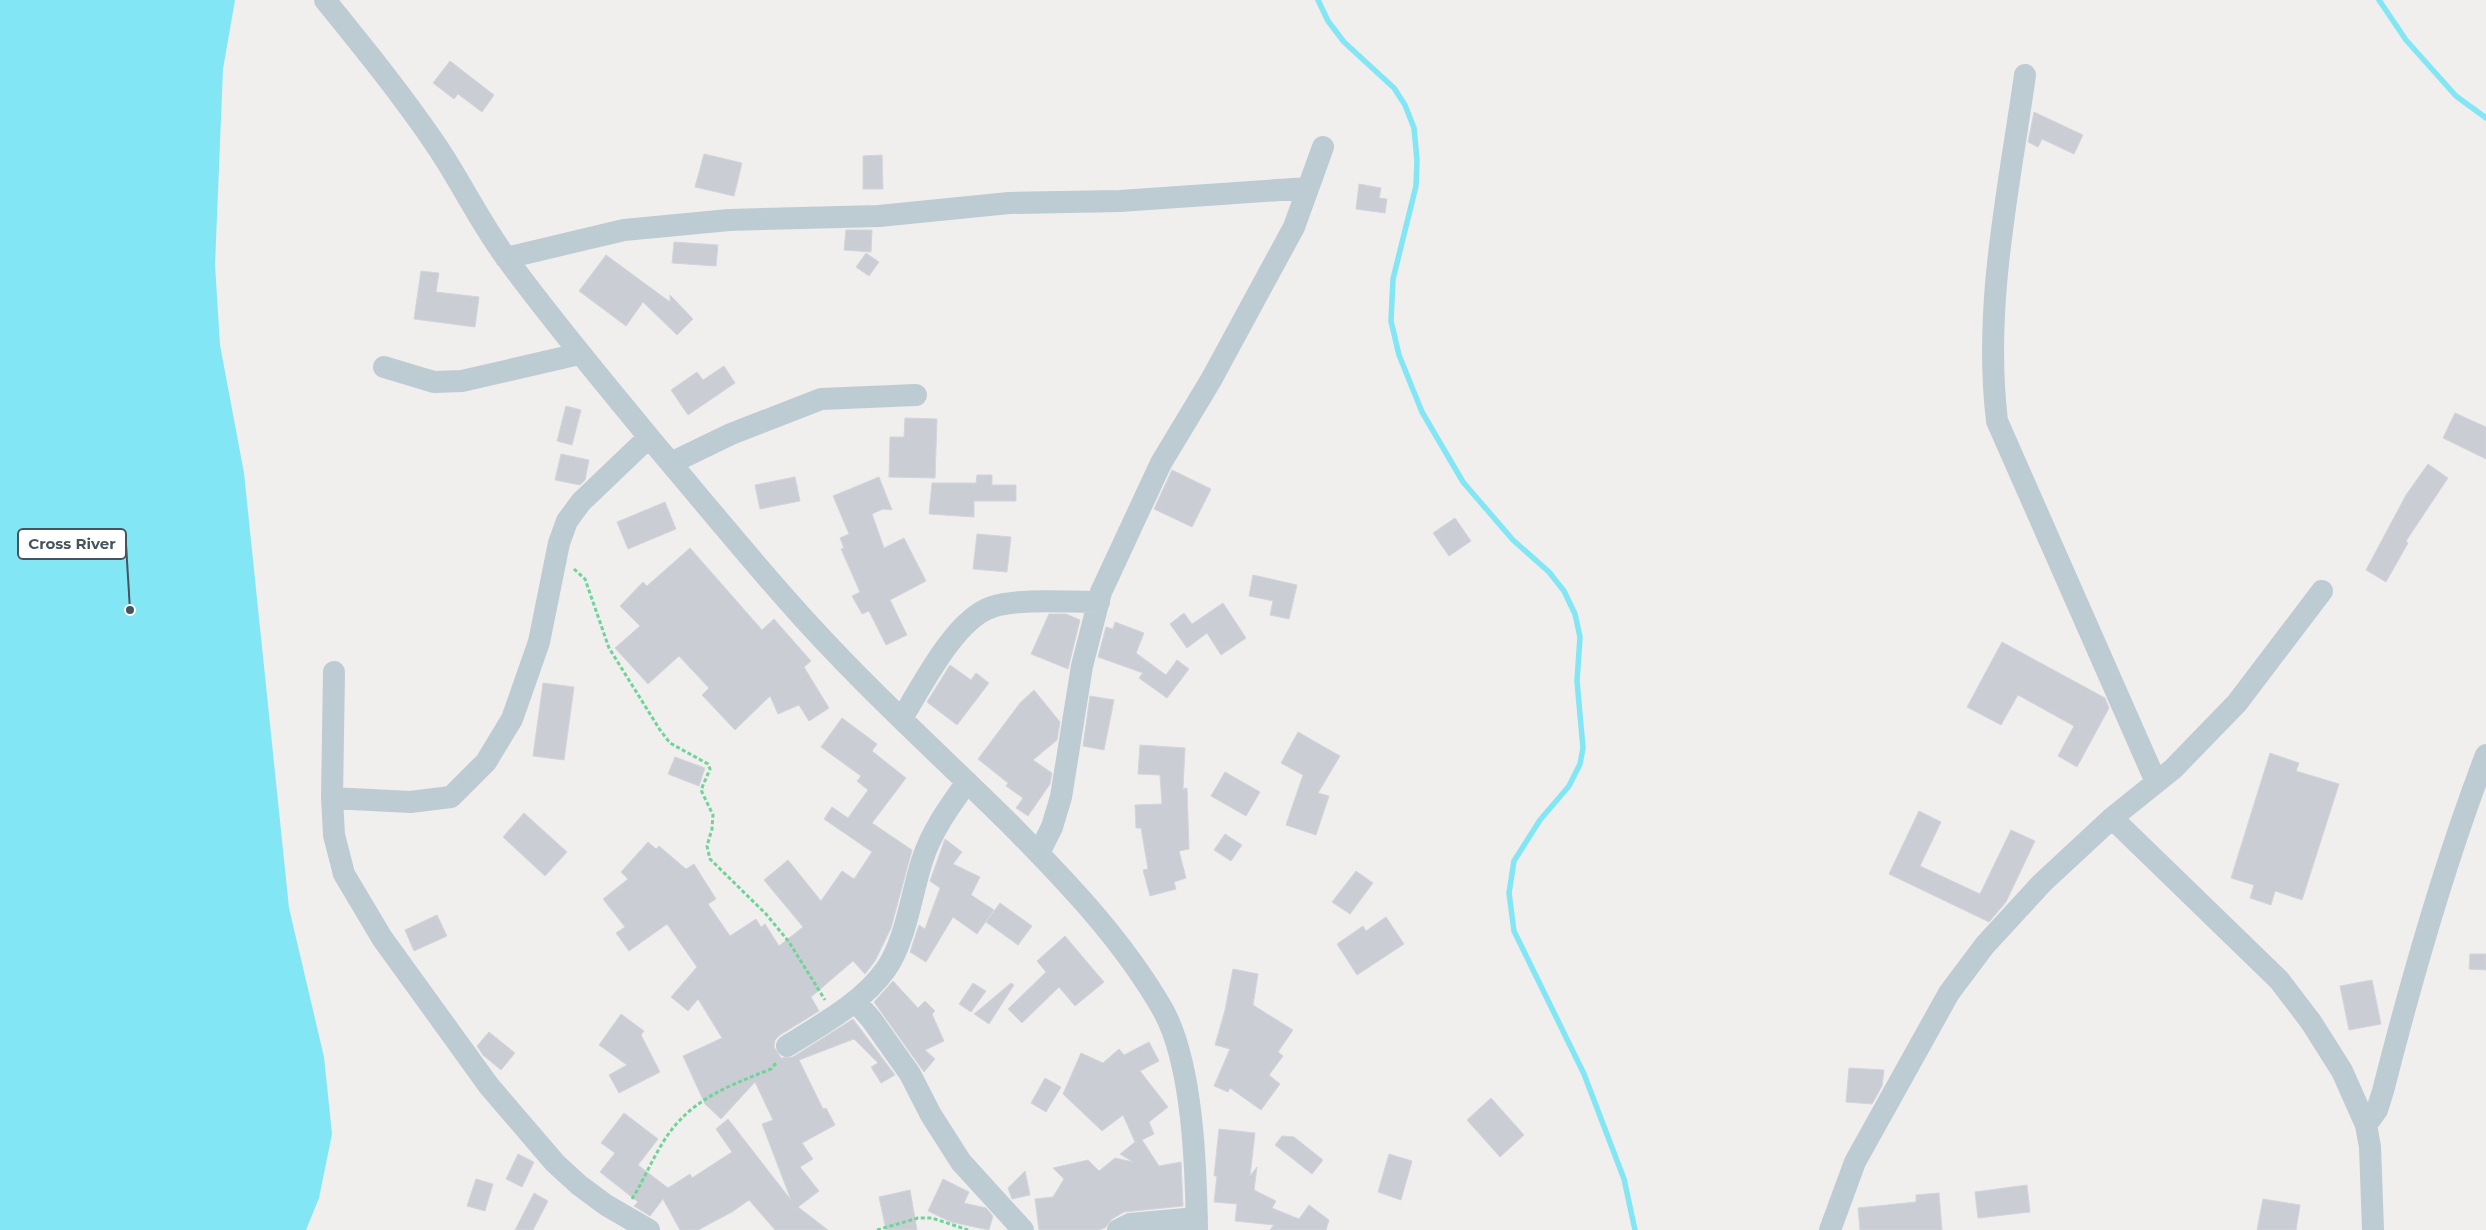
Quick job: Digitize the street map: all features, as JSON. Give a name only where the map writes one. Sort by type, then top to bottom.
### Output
[{"type":"street","points":[[325,0],[403,97],[441,153],[480,219],[506,258],[579,354],[787,601],[852,672],[902,718],[1039,853],[1092,911],[1136,966],[1165,1014],[1176,1045],[1187,1093],[1197,1187],[1197,1224],[1130,1224],[1118,1230]]},
{"type":"street","points":[[2025,75],[1994,300],[1994,394],[1997,420],[2156,782]]},
{"type":"street","points":[[1039,853],[1052,827],[1061,797],[1082,666],[1098,602],[1129,529],[1161,463],[1211,380],[1271,273],[1294,227],[1324,147]]},
{"type":"street","points":[[506,258],[624,230],[710,222],[880,216],[1009,203],[1120,200],[1308,188]]},
{"type":"street","points":[[384,367],[434,382],[462,382],[579,354]]},
{"type":"street","points":[[671,463],[739,430],[821,399],[916,395]]},
{"type":"street","points":[[332,798],[410,802],[451,797],[486,762],[512,719],[539,642],[567,521],[581,502],[649,437]]},
{"type":"street","points":[[1830,1230],[1855,1162],[1950,993],[1985,944],[2029,896],[2112,818],[2173,769],[2237,704],[2322,591]]},
{"type":"street","points":[[902,718],[956,632],[971,619],[992,607],[1023,603],[1098,602]]},
{"type":"street","points":[[334,672],[332,798],[334,835],[344,874],[382,938],[489,1086],[555,1163],[579,1185],[649,1230]]},
{"type":"street","points":[[2366,1125],[2377,1110],[2415,969],[2468,801],[2486,754]]},
{"type":"street","points":[[787,1046],[855,1001],[880,976],[892,960],[931,838],[967,782]]},
{"type":"street","points":[[2112,818],[2278,980],[2311,1022],[2342,1071],[2366,1125],[2370,1147],[2373,1230]]},
{"type":"street","points":[[855,1001],[871,1019],[910,1074],[931,1115],[961,1162],[1023,1230]]},
{"type":"path","points":[[556,562],[577,571],[585,579],[609,648],[670,744],[708,764],[710,768],[701,790],[713,815],[712,829],[707,846],[710,859],[766,914],[788,942],[834,1016]]},
{"type":"path","points":[[622,1214],[662,1144],[678,1123],[705,1098],[719,1090],[771,1070],[787,1046]]},
{"type":"path","points":[[877,1230],[905,1221],[932,1218],[968,1230]]},
{"type":"water","points":[[0,0],[235,0],[223,69],[215,265],[220,345],[244,473],[289,908],[324,1057],[332,1134],[319,1198],[306,1230],[0,1230]]},
{"type":"building","points":[[450,61],[494,95],[482,112],[458,94],[454,99],[433,83]]},
{"type":"building","points":[[2034,112],[2083,135],[2074,154],[2042,139],[2038,147],[2028,142]]},
{"type":"building","points":[[704,154],[742,163],[734,196],[695,187]]},
{"type":"building","points":[[882,155],[883,189],[863,189],[863,156]]},
{"type":"building","points":[[1359,184],[1381,188],[1379,198],[1387,199],[1385,213],[1356,209]]},
{"type":"building","points":[[846,230],[872,230],[871,252],[844,250]]},
{"type":"building","points":[[674,242],[718,245],[716,266],[672,263]]},
{"type":"building","points":[[866,253],[879,262],[869,276],[856,267]]},
{"type":"building","points":[[606,255],[670,302],[670,295],[693,319],[677,335],[643,302],[626,326],[579,291]]},
{"type":"building","points":[[421,271],[439,273],[436,292],[479,297],[475,327],[414,319]]},
{"type":"building","points":[[724,366],[735,383],[688,415],[671,390],[697,372],[703,380]]},
{"type":"building","points":[[566,406],[581,410],[572,445],[557,441]]},
{"type":"building","points":[[2455,413],[2486,427],[2486,459],[2443,438]]},
{"type":"building","points":[[905,418],[937,419],[935,478],[889,477],[890,437],[904,437]]},
{"type":"building","points":[[561,454],[589,460],[585,480],[580,485],[555,480]]},
{"type":"building","points":[[2428,464],[2448,478],[2406,541],[2408,543],[2386,582],[2366,570],[2406,495]]},
{"type":"building","points":[[1172,470],[1211,489],[1192,527],[1154,509]]},
{"type":"building","points":[[977,475],[992,475],[992,485],[1016,485],[1016,501],[974,501],[974,517],[929,514],[932,483],[976,483]]},
{"type":"building","points":[[795,477],[800,501],[760,509],[755,485]]},
{"type":"building","points":[[879,477],[892,510],[883,509],[872,514],[884,548],[904,538],[926,581],[890,600],[907,635],[886,645],[869,611],[862,614],[852,596],[860,592],[841,549],[844,548],[840,538],[849,534],[833,496]]},
{"type":"building","points":[[665,502],[676,529],[628,549],[617,522]]},
{"type":"building","points":[[1455,518],[1471,541],[1449,556],[1433,533]]},
{"type":"building","points":[[977,534],[1011,537],[1007,572],[973,569]]},
{"type":"building","points":[[690,548],[762,630],[774,619],[811,661],[804,667],[829,708],[809,721],[799,705],[778,714],[770,696],[735,730],[702,695],[709,688],[679,656],[648,684],[615,648],[640,626],[620,606],[643,582],[647,586]]},
{"type":"building","points":[[1253,575],[1297,585],[1289,619],[1270,615],[1273,601],[1249,596]]},
{"type":"building","points":[[1223,603],[1246,638],[1221,655],[1207,633],[1187,648],[1170,624],[1184,613],[1192,624]]},
{"type":"building","points":[[1049,614],[1066,614],[1080,620],[1068,669],[1031,654]]},
{"type":"building","points":[[1115,622],[1144,633],[1136,653],[1166,675],[1177,660],[1189,669],[1167,698],[1139,678],[1143,673],[1098,657],[1106,627],[1113,629]]},
{"type":"building","points":[[2002,642],[2105,698],[2109,708],[2077,767],[2058,756],[2074,726],[2018,695],[2001,725],[1967,707]]},
{"type":"building","points":[[950,665],[971,680],[976,673],[989,683],[957,725],[927,702]]},
{"type":"building","points":[[543,683],[574,687],[564,760],[533,756]]},
{"type":"building","points":[[1034,690],[1060,722],[1057,740],[1033,760],[1052,773],[1050,784],[1028,816],[1016,808],[1023,798],[1006,786],[1008,783],[978,759],[1020,703]]},
{"type":"building","points":[[1090,696],[1114,700],[1104,750],[1083,746]]},
{"type":"building","points":[[842,718],[877,744],[872,751],[906,778],[872,823],[912,850],[891,928],[875,961],[865,974],[853,961],[811,997],[819,1011],[780,1035],[775,1040],[774,1047],[781,1058],[793,1057],[853,1019],[895,1075],[881,1083],[871,1067],[878,1063],[854,1039],[799,1060],[823,1109],[826,1108],[835,1125],[802,1143],[813,1159],[800,1167],[819,1191],[798,1207],[828,1230],[775,1230],[749,1200],[732,1212],[698,1230],[680,1230],[663,1199],[650,1216],[634,1206],[638,1202],[600,1172],[615,1153],[601,1143],[624,1113],[658,1139],[638,1165],[668,1188],[690,1174],[692,1178],[732,1152],[716,1129],[728,1119],[791,1200],[762,1124],[773,1120],[755,1082],[721,1119],[705,1104],[683,1056],[722,1038],[698,999],[688,1011],[671,997],[697,967],[667,924],[629,951],[616,933],[625,927],[603,899],[628,879],[621,872],[648,842],[656,849],[659,846],[686,869],[694,864],[716,899],[708,904],[730,936],[756,919],[761,927],[765,924],[779,946],[803,927],[764,880],[788,860],[821,901],[842,871],[854,879],[872,852],[824,819],[832,807],[848,818],[868,790],[857,781],[861,776],[821,747]]},
{"type":"building","points":[[1298,732],[1340,756],[1318,793],[1329,796],[1316,835],[1286,825],[1303,775],[1281,763]]},
{"type":"building","points":[[1140,745],[1185,748],[1183,789],[1187,788],[1189,849],[1179,851],[1186,878],[1174,882],[1176,889],[1150,896],[1143,870],[1148,869],[1141,828],[1136,828],[1135,805],[1162,804],[1160,775],[1138,774]]},
{"type":"building","points":[[2270,753],[2299,763],[2296,771],[2339,784],[2302,900],[2275,891],[2271,905],[2250,898],[2254,885],[2231,878]]},
{"type":"building","points":[[675,757],[705,768],[699,786],[668,774]]},
{"type":"building","points":[[1225,772],[1260,792],[1246,816],[1211,796]]},
{"type":"building","points":[[1919,811],[1941,822],[1920,866],[1980,894],[2011,830],[2035,841],[2006,902],[1989,922],[1889,874]]},
{"type":"building","points":[[524,813],[567,852],[545,876],[503,837]]},
{"type":"building","points":[[1225,834],[1242,845],[1231,861],[1214,850]]},
{"type":"building","points":[[945,839],[962,852],[953,864],[980,877],[971,895],[994,910],[977,934],[953,917],[926,962],[910,952],[919,925],[925,929],[940,888],[930,881]]},
{"type":"building","points":[[1356,871],[1373,883],[1350,914],[1332,902]]},
{"type":"building","points":[[1000,903],[1032,926],[1018,945],[986,922]]},
{"type":"building","points":[[437,915],[447,936],[414,951],[405,930]]},
{"type":"building","points":[[1386,917],[1404,944],[1357,975],[1337,944],[1363,926],[1366,931]]},
{"type":"building","points":[[1065,936],[1104,982],[1075,1006],[1059,987],[1022,1023],[1008,1009],[1046,972],[1037,961]]},
{"type":"building","points":[[2470,954],[2486,954],[2486,970],[2469,969]]},
{"type":"building","points":[[1233,969],[1258,974],[1253,1005],[1293,1030],[1278,1052],[1283,1056],[1269,1075],[1280,1084],[1261,1110],[1230,1088],[1228,1092],[1214,1086],[1230,1049],[1215,1045],[1225,1010]]},
{"type":"building","points":[[2372,980],[2381,1024],[2349,1030],[2340,986]]},
{"type":"building","points":[[893,981],[918,1008],[925,1001],[935,1011],[932,1014],[944,1041],[925,1050],[935,1059],[924,1072],[874,1002]]},
{"type":"building","points":[[973,983],[986,991],[971,1012],[959,1004]]},
{"type":"building","points":[[1011,983],[1014,985],[989,1024],[974,1014]]},
{"type":"building","points":[[621,1014],[644,1031],[641,1035],[660,1072],[619,1093],[609,1075],[627,1065],[599,1045]]},
{"type":"building","points":[[489,1032],[515,1053],[501,1070],[483,1055],[477,1046]]},
{"type":"building","points":[[1149,1042],[1159,1061],[1140,1071],[1168,1107],[1149,1122],[1154,1134],[1142,1140],[1159,1166],[1181,1162],[1183,1206],[1124,1212],[1112,1219],[1105,1228],[1099,1230],[1039,1230],[1035,1199],[1053,1197],[1064,1179],[1053,1168],[1088,1160],[1099,1171],[1115,1158],[1133,1162],[1120,1154],[1135,1142],[1123,1115],[1102,1131],[1063,1094],[1081,1053],[1103,1063],[1119,1049],[1124,1055]]},
{"type":"building","points":[[1849,1068],[1884,1070],[1882,1086],[1872,1104],[1846,1102]]},
{"type":"building","points":[[1045,1078],[1061,1087],[1046,1112],[1031,1103]]},
{"type":"building","points":[[1491,1098],[1524,1135],[1500,1157],[1467,1120]]},
{"type":"building","points":[[1219,1129],[1255,1133],[1250,1176],[1257,1167],[1254,1190],[1276,1201],[1272,1208],[1299,1219],[1309,1205],[1329,1220],[1326,1230],[1270,1230],[1274,1225],[1235,1221],[1237,1204],[1214,1202],[1217,1176],[1214,1176]]},
{"type":"building","points":[[1282,1136],[1294,1137],[1323,1160],[1312,1174],[1275,1145]]},
{"type":"building","points":[[518,1154],[534,1162],[522,1187],[506,1179]]},
{"type":"building","points":[[1389,1154],[1412,1161],[1401,1200],[1378,1192]]},
{"type":"building","points":[[1025,1171],[1030,1195],[1012,1199],[1008,1188]]},
{"type":"building","points":[[476,1179],[493,1184],[485,1211],[467,1206]]},
{"type":"building","points":[[943,1179],[969,1192],[964,1203],[986,1208],[993,1216],[989,1230],[951,1222],[928,1211]]},
{"type":"building","points":[[2027,1185],[2030,1212],[1978,1218],[1975,1192]]},
{"type":"building","points":[[910,1190],[917,1230],[886,1230],[879,1197]]},
{"type":"building","points":[[534,1193],[548,1201],[533,1230],[515,1230]]},
{"type":"building","points":[[1939,1193],[1942,1230],[1860,1230],[1858,1208],[1916,1202],[1916,1195]]},
{"type":"building","points":[[2263,1199],[2300,1205],[2296,1230],[2257,1230]]},
{"type":"waterway","points":[[1318,0],[1328,21],[1344,42],[1394,88],[1405,105],[1414,128],[1417,160],[1416,186],[1393,279],[1391,321],[1399,355],[1422,412],[1463,482],[1513,540],[1549,572],[1564,591],[1575,614],[1580,637],[1577,681],[1583,748],[1580,764],[1569,786],[1540,820],[1514,861],[1509,893],[1514,931],[1584,1074],[1624,1179],[1635,1230]]},
{"type":"waterway","points":[[2379,0],[2406,40],[2456,96],[2486,118]]},
{"type":"place","name":"Cross River","points":[[130,610]]}]
